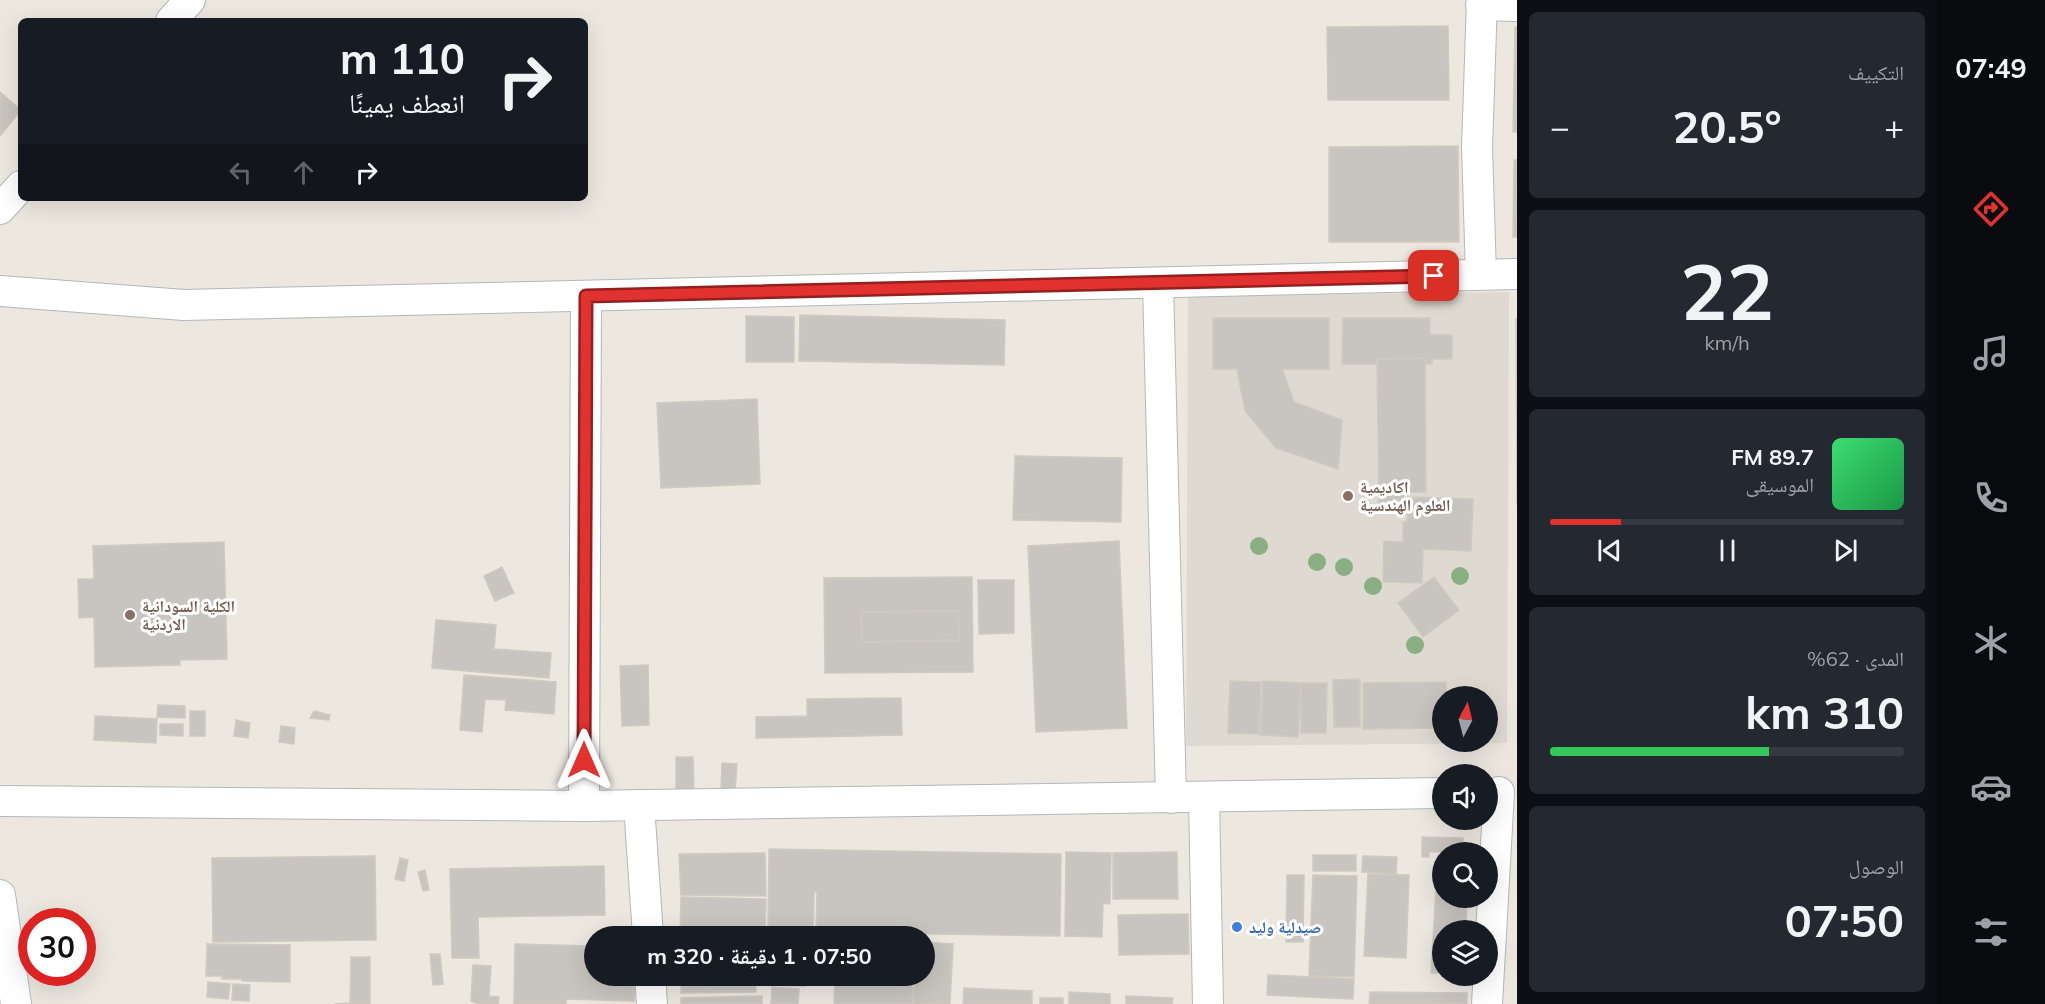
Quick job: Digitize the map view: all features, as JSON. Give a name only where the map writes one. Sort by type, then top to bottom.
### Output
[{"type":"street","points":[[174,18],[190,0]]},
{"type":"street","points":[[1481,274],[1477,148],[1482,2],[1517,6]]},
{"type":"street","points":[[0,209],[18,189]]},
{"type":"street","points":[[0,291],[184,305],[1517,274]]},
{"type":"street","points":[[1158,284],[1172,798]]},
{"type":"street","points":[[584,806],[586,296]]},
{"type":"street","points":[[1487,1004],[1501,792]]},
{"type":"street","points":[[0,801],[584,806],[1432,793]]},
{"type":"street","points":[[1204,798],[1208,1004]]},
{"type":"street","points":[[639,805],[647,926]]},
{"type":"street","points":[[0,895],[16,1004]]},
{"type":"street","points":[[651,986],[652,1004]]},
{"type":"shaded area","name":"اكاديمية العلوم الهندسية","points":[[1509,292],[1507,743],[1511,743],[1498,743],[1498,686],[1432,686],[1432,744],[1186,746],[1188,296]]},
{"type":"building","points":[[1448,26],[1449,100],[1328,100],[1327,27]]},
{"type":"building","points":[[1515,27],[1517,27],[1517,132],[1513,132]]},
{"type":"building","points":[[0,92],[18,107],[18,114],[0,136]]},
{"type":"building","points":[[1458,146],[1459,242],[1329,242],[1329,147]]},
{"type":"building","points":[[1514,160],[1517,160],[1517,237],[1513,237]]},
{"type":"building","points":[[800,315],[1005,320],[1004,365],[799,361]]},
{"type":"building","points":[[746,316],[794,317],[794,362],[746,362]]},
{"type":"building","points":[[1213,318],[1329,318],[1329,369],[1282,369],[1294,402],[1342,420],[1338,469],[1276,448],[1245,411],[1237,369],[1213,369]]},
{"type":"building","points":[[1343,318],[1430,318],[1430,335],[1452,335],[1452,359],[1432,359],[1432,364],[1342,364]]},
{"type":"building","points":[[1516,319],[1517,319],[1517,505]]},
{"type":"building","points":[[1425,358],[1426,492],[1404,492],[1404,506],[1379,506],[1377,359]]},
{"type":"building","points":[[757,399],[760,484],[661,488],[657,403]]},
{"type":"building","points":[[1015,456],[1122,458],[1121,522],[1013,520]]},
{"type":"building","points":[[1408,497],[1473,499],[1471,551],[1423,549],[1422,583],[1383,582],[1384,541],[1403,542],[1403,522],[1407,522]]},
{"type":"building","points":[[1119,541],[1127,728],[1036,732],[1028,546]]},
{"type":"building","points":[[224,542],[227,659],[180,660],[180,665],[95,667],[94,617],[79,618],[78,579],[94,579],[93,546]]},
{"type":"building","points":[[502,567],[514,593],[495,601],[484,576]]},
{"type":"building","points":[[972,577],[973,672],[825,673],[824,578]],"holes":[[[958,611],[959,640],[862,642],[861,612]]]},
{"type":"building","points":[[1434,577],[1459,610],[1423,637],[1398,603]]},
{"type":"building","points":[[978,580],[1014,580],[1014,633],[979,634]]},
{"type":"building","points":[[958,611],[959,640],[862,642],[861,612]]},
{"type":"building","points":[[436,620],[496,625],[494,649],[551,653],[549,678],[432,668]]},
{"type":"building","points":[[648,665],[649,725],[622,726],[620,666]]},
{"type":"building","points":[[464,675],[556,682],[554,714],[505,710],[506,700],[485,699],[482,732],[460,730]]},
{"type":"building","points":[[1360,679],[1360,727],[1334,727],[1333,680]]},
{"type":"building","points":[[1230,681],[1261,682],[1259,734],[1228,733]]},
{"type":"building","points":[[1263,681],[1301,683],[1298,737],[1260,735]]},
{"type":"building","points":[[1446,682],[1446,686],[1432,686],[1432,728],[1363,729],[1363,683]]},
{"type":"building","points":[[1301,683],[1327,683],[1326,733],[1301,733]]},
{"type":"building","points":[[901,698],[902,735],[756,738],[756,717],[807,716],[807,699]]},
{"type":"building","points":[[158,705],[185,706],[185,718],[157,717]]},
{"type":"building","points":[[190,711],[205,711],[205,736],[190,736]]},
{"type":"building","points":[[314,711],[330,715],[329,720],[310,718]]},
{"type":"building","points":[[95,716],[157,719],[156,743],[94,740]]},
{"type":"building","points":[[236,720],[250,723],[248,738],[234,736]]},
{"type":"building","points":[[160,724],[183,724],[183,736],[160,735]]},
{"type":"building","points":[[281,726],[295,728],[294,744],[279,742]]},
{"type":"building","points":[[676,757],[693,757],[694,795],[676,795]]},
{"type":"building","points":[[722,763],[737,764],[735,790],[721,790]]},
{"type":"building","points":[[1422,837],[1463,838],[1463,842],[1432,842],[1432,852],[1429,852],[1429,857],[1422,857]]},
{"type":"building","points":[[769,849],[1061,854],[1060,936],[935,934],[935,926],[816,926],[817,892],[814,892],[813,926],[768,926]]},
{"type":"building","points":[[1066,852],[1111,853],[1110,904],[1103,903],[1102,937],[1065,936]]},
{"type":"building","points":[[1177,852],[1178,899],[1113,899],[1113,853]]},
{"type":"building","points":[[765,853],[766,896],[681,895],[679,854]]},
{"type":"building","points":[[1313,855],[1356,855],[1356,871],[1313,871]]},
{"type":"building","points":[[375,856],[376,940],[213,942],[212,858]]},
{"type":"building","points":[[1363,856],[1397,857],[1396,874],[1362,872]]},
{"type":"building","points":[[400,858],[408,860],[404,881],[395,879]]},
{"type":"building","points":[[604,866],[605,915],[478,917],[479,958],[452,958],[450,869]]},
{"type":"building","points":[[425,870],[429,890],[423,891],[418,872]]},
{"type":"building","points":[[1368,874],[1409,875],[1406,958],[1364,956]]},
{"type":"building","points":[[1287,875],[1304,875],[1303,942],[1286,942]]},
{"type":"building","points":[[1313,875],[1357,876],[1354,977],[1309,976]]},
{"type":"building","points":[[681,897],[766,899],[765,926],[680,926]]},
{"type":"building","points":[[1435,908],[1467,908],[1466,920],[1434,920]]},
{"type":"building","points":[[1188,914],[1189,954],[1119,955],[1118,915]]},
{"type":"building","points":[[935,943],[953,944],[950,1004],[913,1004],[914,986],[935,986]]},
{"type":"building","points":[[207,944],[290,945],[290,982],[242,981],[242,979],[222,979],[222,976],[206,976]]},
{"type":"building","points":[[515,944],[584,946],[584,986],[635,986],[634,1001],[566,999],[566,1004],[514,1004]]},
{"type":"building","points":[[430,954],[440,954],[443,984],[433,985]]},
{"type":"building","points":[[351,957],[370,957],[370,1004],[334,1004],[350,1003]]},
{"type":"building","points":[[473,965],[491,966],[489,996],[499,997],[498,1004],[478,1004],[471,1001]]},
{"type":"building","points":[[1268,975],[1354,979],[1353,999],[1267,995]]},
{"type":"building","points":[[208,982],[230,984],[228,999],[207,997]]},
{"type":"building","points":[[233,984],[250,985],[249,1001],[232,1000]]},
{"type":"building","points":[[681,986],[756,986],[756,992],[681,993]]},
{"type":"building","points":[[835,986],[913,986],[912,1004],[834,1004]]},
{"type":"building","points":[[772,987],[799,989],[798,1004],[771,1004]]},
{"type":"building","points":[[964,988],[1032,991],[1032,1004],[963,1004]]},
{"type":"building","points":[[1069,992],[1110,994],[1110,1004],[1069,1004]]},
{"type":"building","points":[[1370,992],[1467,993],[1467,1004],[1369,1004]]},
{"type":"building","points":[[762,996],[762,1004],[681,1004],[681,998]]},
{"type":"building","points":[[1126,996],[1173,998],[1172,1004],[1126,1004]]},
{"type":"building","points":[[1040,998],[1063,998],[1063,1004],[1040,1004]]},
{"type":"place","name":"اكاديمية العلوم الهندسية","points":[[1348,496]]},
{"type":"place","name":"الكلية السودانية الاردنية","points":[[130,615]]},
{"type":"place","name":"صيدلية وليد","points":[[1237,927]]},
{"type":"route","points":[[584,760],[586,296],[1386,279],[1434,276]]}]
